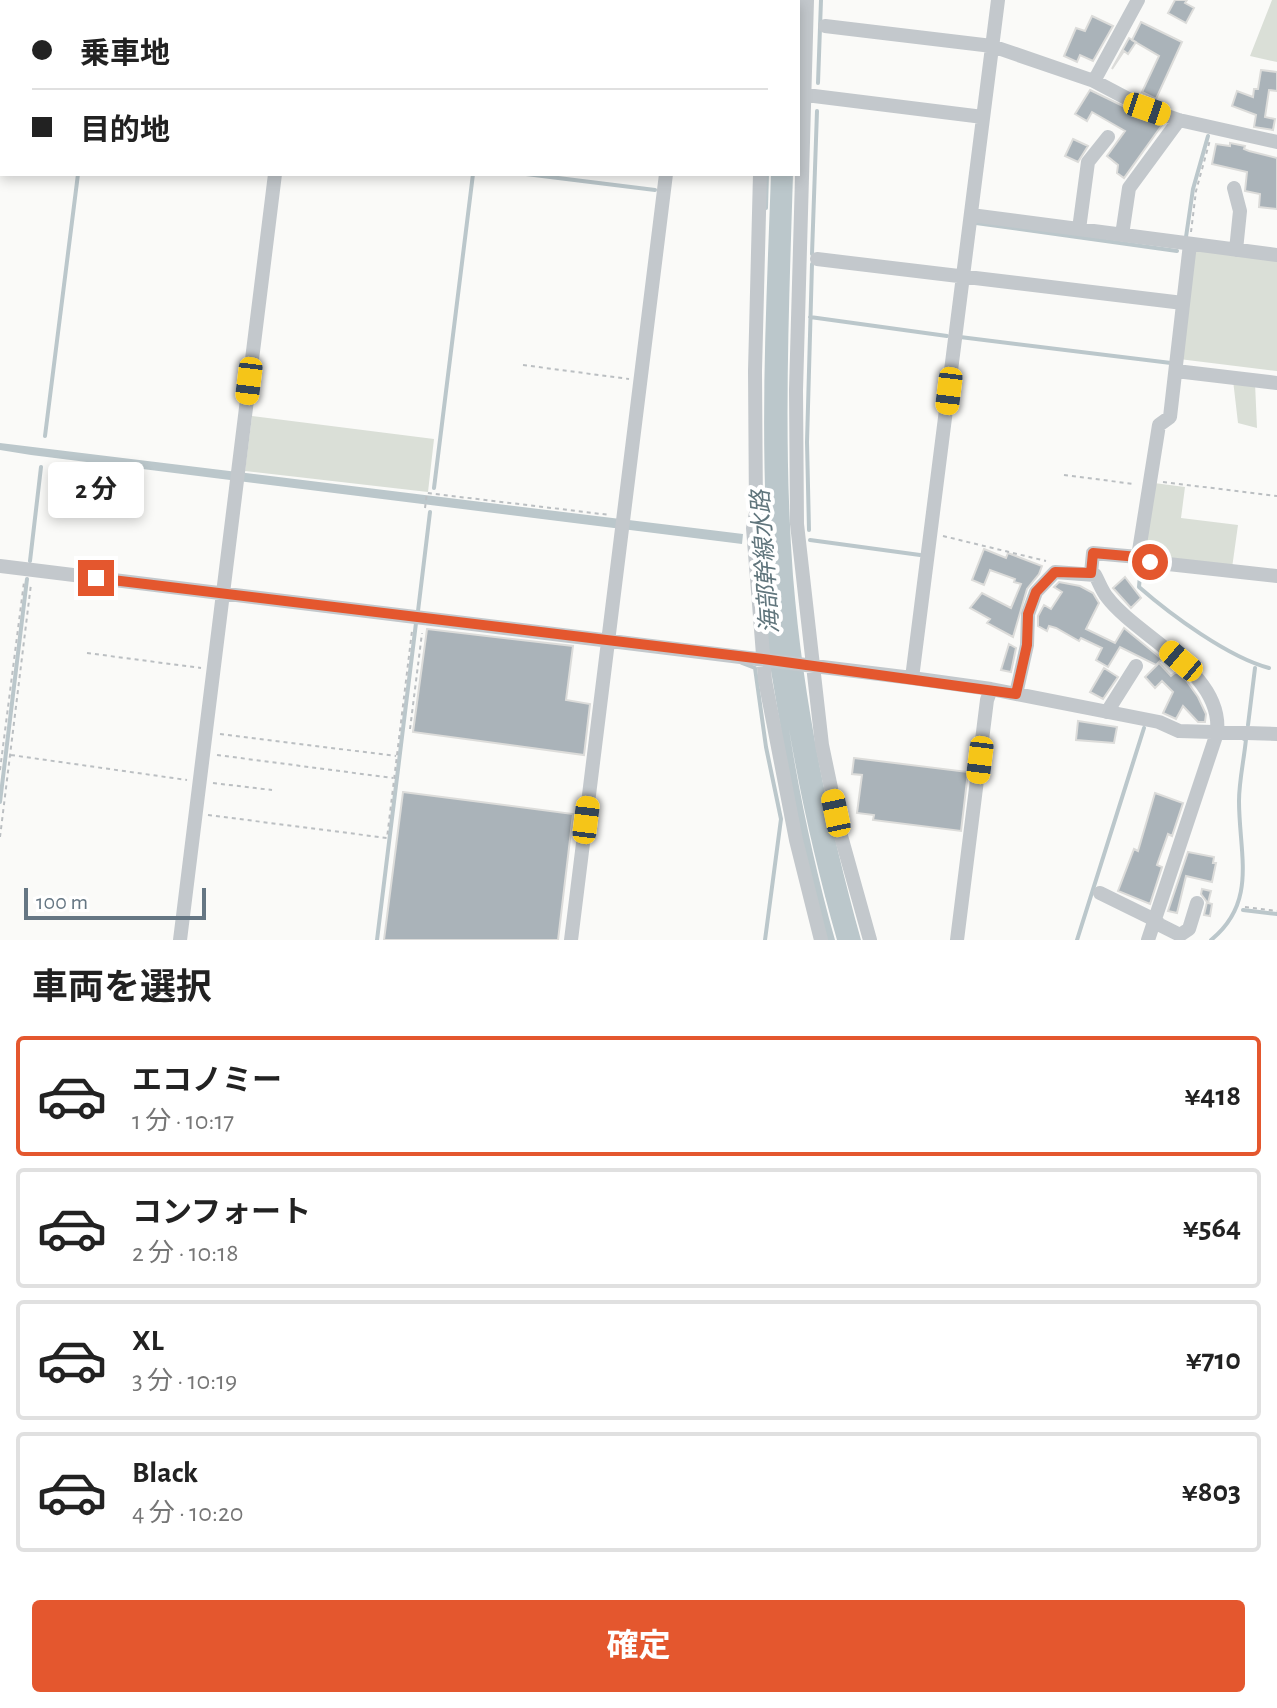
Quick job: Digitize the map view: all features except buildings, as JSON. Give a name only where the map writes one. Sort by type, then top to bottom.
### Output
[{"type":"street","points":[[800,153],[807,0]]},
{"type":"street","points":[[912,678],[998,0]]},
{"type":"street","points":[[1094,81],[1138,0]]},
{"type":"street","points":[[825,26],[992,46],[1094,81],[1147,109],[1179,120],[1277,142]]},
{"type":"street","points":[[801,94],[983,117]]},
{"type":"street","points":[[1122,235],[1129,188],[1179,120]]},
{"type":"street","points":[[1079,229],[1088,162],[1108,137]]},
{"type":"street","points":[[180,940],[275,176]]},
{"type":"street","points":[[571,940],[666,176]]},
{"type":"street","points":[[760,176],[755,371],[756,513],[753,528],[764,659],[796,840],[821,940]]},
{"type":"street","points":[[800,176],[797,524],[822,745],[841,836],[870,940]]},
{"type":"street","points":[[1234,188],[1240,211],[1236,250]]},
{"type":"street","points":[[971,215],[1277,255]]},
{"type":"street","points":[[1138,557],[1159,425],[1170,417],[1189,244]]},
{"type":"street","points":[[817,259],[1183,303]]},
{"type":"street","points":[[1176,371],[1277,383]]},
{"type":"street","points":[[1091,573],[1093,553],[1277,576]]},
{"type":"street","points":[[0,566],[991,689],[1159,722],[1179,731],[1277,734]]},
{"type":"street","points":[[1016,694],[1027,645],[1028,614],[1036,592],[1055,572],[1095,575],[1107,598],[1181,661],[1209,695],[1215,709],[1217,733],[1148,940]]},
{"type":"street","points":[[1107,712],[1136,666]]},
{"type":"street","points":[[957,940],[987,700],[991,689]]},
{"type":"street","points":[[1100,893],[1180,935],[1189,929],[1197,903]]},
{"type":"path","points":[[1189,244],[1196,191],[1214,128]]},
{"type":"path","points":[[523,365],[640,380]]},
{"type":"path","points":[[1064,475],[1277,496]]},
{"type":"path","points":[[426,508],[427,495],[622,522]]},
{"type":"path","points":[[931,533],[1041,558],[1052,565],[1055,572]]},
{"type":"path","points":[[0,837],[29,570]]},
{"type":"path","points":[[0,770],[29,570]]},
{"type":"path","points":[[410,729],[419,619]]},
{"type":"path","points":[[195,813],[387,838],[419,619]]},
{"type":"path","points":[[87,653],[213,670]]},
{"type":"path","points":[[205,732],[397,756]]},
{"type":"path","points":[[202,754],[394,778]]},
{"type":"path","points":[[10,755],[272,790]]},
{"type":"path","points":[[1245,907],[1277,911]]},
{"type":"shaded area","points":[[1272,0],[1277,0],[1277,62],[1250,56]]},
{"type":"shaded area","points":[[1192,250],[1277,260],[1277,371],[1179,359]]},
{"type":"shaded area","points":[[1233,380],[1255,383],[1257,428],[1238,423]]},
{"type":"shaded area","points":[[252,416],[434,439],[428,492],[245,471]]},
{"type":"shaded area","points":[[1154,483],[1185,487],[1181,518],[1238,525],[1232,568],[1144,557]]},
{"type":"water","points":[[771,176],[793,176],[788,425],[790,526],[797,622],[818,760],[861,940],[837,940],[810,836],[789,730],[769,569],[764,430]]},
{"type":"water","points":[[0,443],[743,534],[742,544],[31,455],[0,450]]},
{"type":"water","name":"海部幹線水路","points":[[761,516],[765,516],[781,677],[798,783],[835,940],[827,940],[795,812],[771,671],[757,530]]},
{"type":"waterway","points":[[818,83],[821,0]]},
{"type":"waterway","points":[[812,254],[817,111]]},
{"type":"waterway","points":[[1186,237],[1193,189],[1208,136]]},
{"type":"waterway","points":[[45,436],[78,176]]},
{"type":"waterway","points":[[434,488],[473,176]]},
{"type":"waterway","points":[[542,176],[655,190]]},
{"type":"waterway","points":[[766,208],[767,176]]},
{"type":"waterway","points":[[976,223],[1177,251]]},
{"type":"waterway","points":[[809,530],[807,442],[812,264]]},
{"type":"waterway","points":[[810,317],[947,336]]},
{"type":"waterway","points":[[960,337],[1171,363]]},
{"type":"waterway","points":[[30,561],[41,467]]},
{"type":"waterway","points":[[418,611],[430,512]]},
{"type":"waterway","points":[[810,540],[920,555]]},
{"type":"waterway","points":[[1141,563],[1139,587],[1152,598],[1218,645],[1269,668]]},
{"type":"waterway","points":[[0,802],[27,579]]},
{"type":"waterway","points":[[377,940],[416,623]]},
{"type":"waterway","points":[[742,663],[755,668],[766,747],[781,819],[765,940]]},
{"type":"waterway","points":[[1248,725],[1255,668]]},
{"type":"waterway","points":[[1077,940],[1144,728]]},
{"type":"waterway","points":[[1211,940],[1226,925],[1241,893],[1243,858],[1239,801],[1244,739]]},
{"type":"waterway","points":[[1243,910],[1277,914]]},
{"type":"route","points":[[96,578],[763,659],[1016,694],[1027,645],[1028,614],[1036,592],[1055,572],[1091,573],[1093,553],[1138,557],[1150,562]]}]
